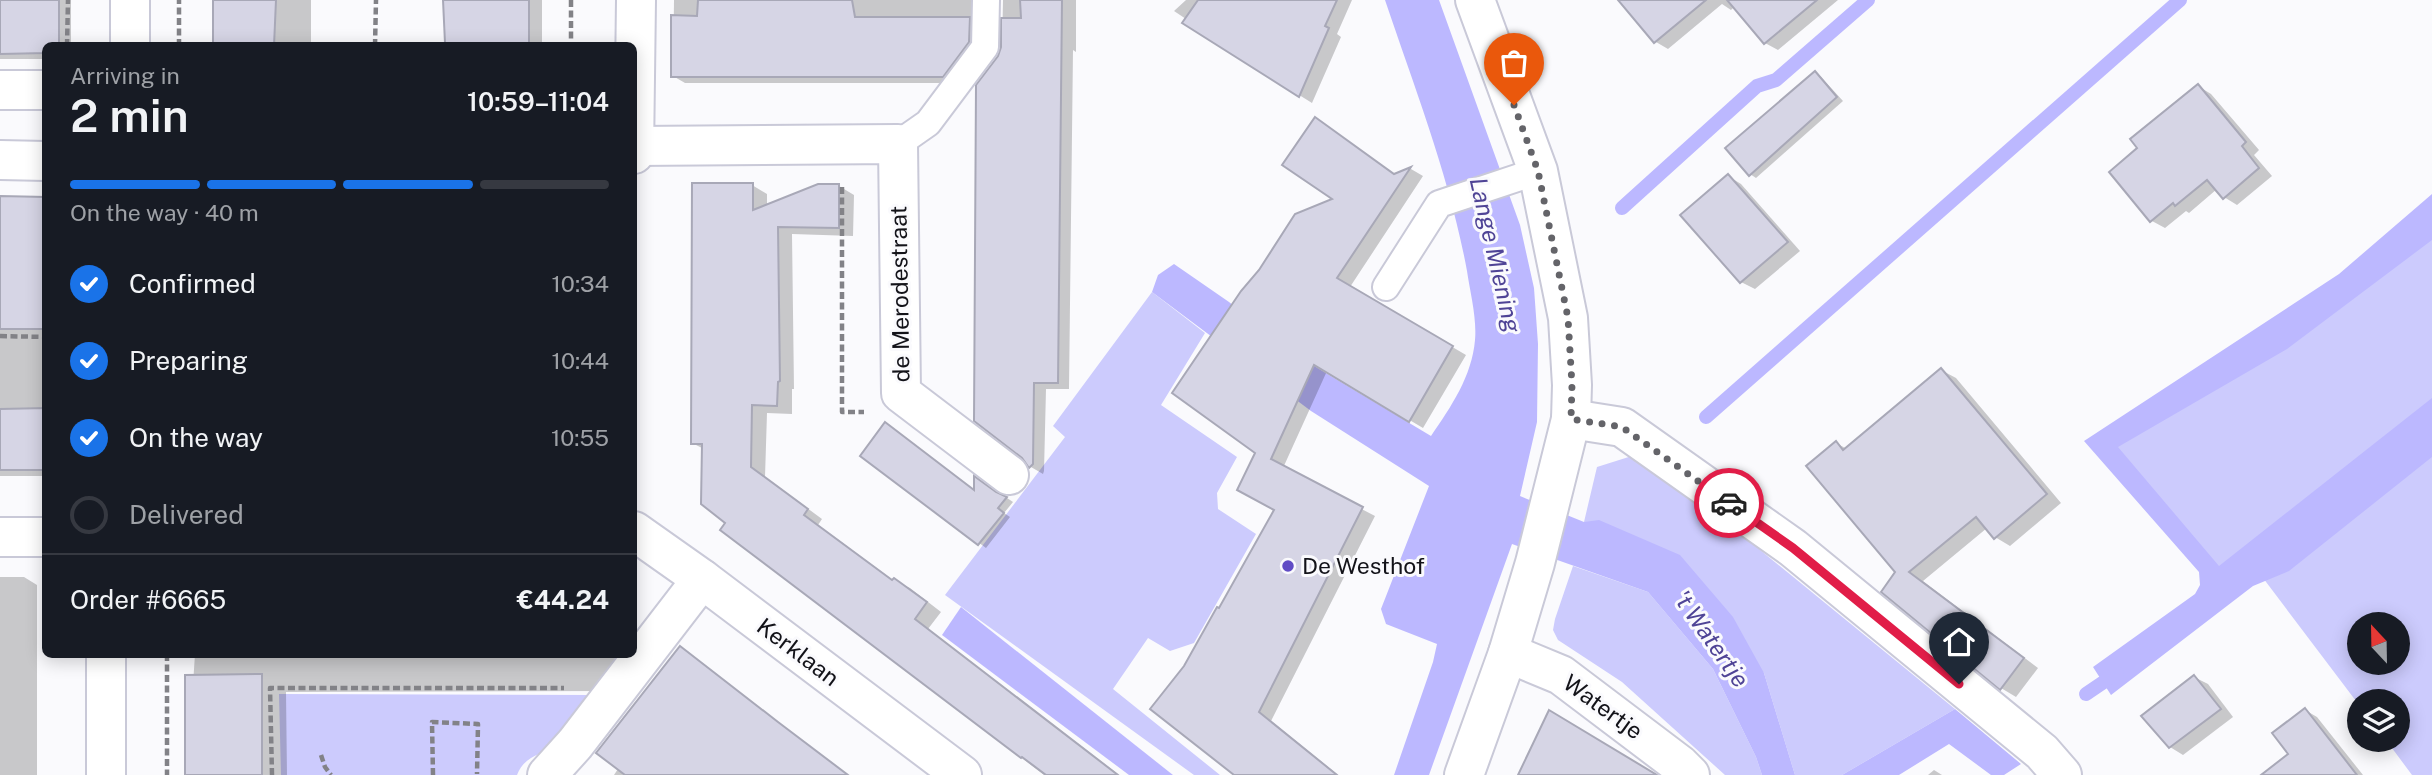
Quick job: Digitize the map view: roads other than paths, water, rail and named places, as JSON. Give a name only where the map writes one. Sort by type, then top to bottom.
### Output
[{"type":"street","points":[[130,0],[130,42]]},
{"type":"street","points":[[635,42],[636,0]]},
{"type":"street","points":[[1464,775],[1507,653],[1552,502],[1571,419],[1572,385],[1568,318],[1475,0]]},
{"type":"street","points":[[0,90],[42,90]]},
{"type":"street","points":[[637,150],[898,144]]},
{"type":"street","name":"de Merodestraat","points":[[898,144],[901,393],[1009,475]]},
{"type":"street","points":[[0,160],[42,161]]},
{"type":"street","points":[[1571,419],[1622,427],[1793,548],[2042,752],[2062,775]]},
{"type":"street","name":"Kerklaan","points":[[637,533],[962,775]]},
{"type":"street","points":[[0,537],[42,537]]},
{"type":"street","points":[[547,775],[702,579]]},
{"type":"street","name":"Watertje","points":[[1507,653],[1561,675],[1690,775]]},
{"type":"street","points":[[106,658],[106,775]]},
{"type":"lane","points":[[898,144],[928,123],[985,47],[986,0]]},
{"type":"lane","points":[[1386,287],[1439,204],[1527,174]]},
{"type":"water","points":[[1385,0],[1439,0],[1520,225],[1534,288],[1538,344],[1537,422],[1520,496],[1584,522],[1599,520],[1680,555],[1733,617],[1764,673],[1795,775],[1762,775],[1756,757],[1713,669],[1648,592],[1512,544],[1429,775],[1394,775],[1437,644],[1386,624],[1381,609],[1429,486],[1311,411],[1152,292],[1158,275],[1174,264],[1229,302],[1294,354],[1431,436],[1453,402],[1470,366],[1475,340],[1474,314],[1451,202],[1431,134]]},
{"type":"water","points":[[2432,194],[2432,240],[2287,349],[2118,447],[2219,566],[2432,398],[2432,457],[2289,571],[2253,586],[2111,695],[2093,667],[2195,594],[2200,585],[2199,572],[2084,441],[2339,274]]},
{"type":"water","points":[[961,607],[1173,775],[1129,775],[942,635]]},
{"type":"water","points":[[1955,709],[2021,764],[2004,775],[1991,775],[1949,744],[1899,775],[1842,775]]},
{"type":"waterway","points":[[1622,208],[1757,86],[1776,80],[1868,0]]},
{"type":"waterway","points":[[1706,417],[2180,0]]},
{"type":"waterway","points":[[2086,694],[2117,673]]},
{"type":"place","name":"De Westhof","points":[[1288,566]]},
{"type":"water label","name":"Lange Miening","points":[[1495,255]]},
{"type":"water label","name":"'t Watertje","points":[[1711,639]]}]
